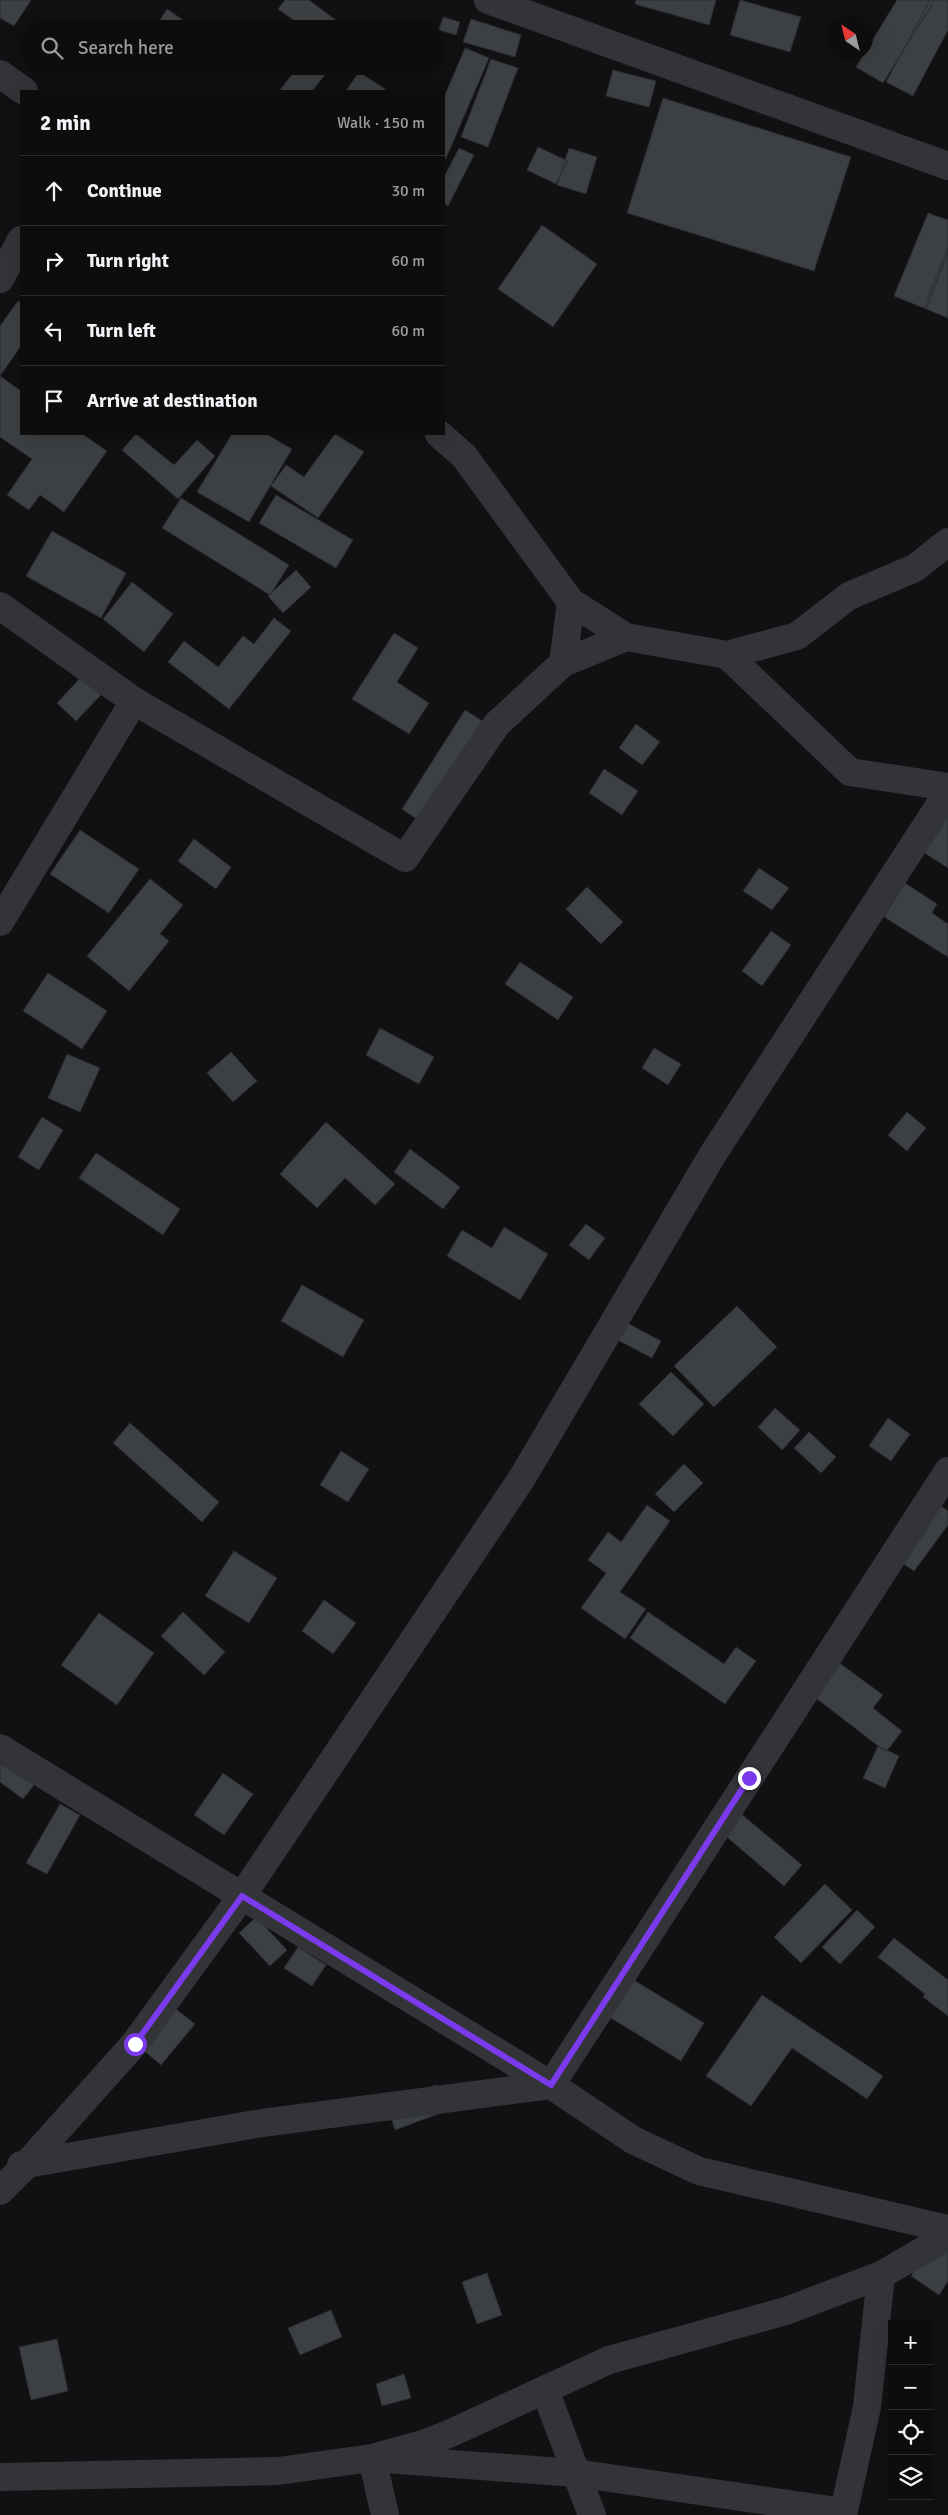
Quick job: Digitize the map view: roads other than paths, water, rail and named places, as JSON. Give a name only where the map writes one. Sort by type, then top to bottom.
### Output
[{"type":"street","points":[[488,0],[948,166]]},
{"type":"street","points":[[0,74],[23,90]]},
{"type":"street","points":[[0,279],[20,242]]},
{"type":"street","points":[[440,435],[464,456],[571,602],[626,637],[727,655],[797,636],[849,596],[915,568],[948,542]]},
{"type":"street","points":[[563,663],[571,602]]},
{"type":"street","points":[[0,606],[134,701],[405,858],[497,724],[563,663],[626,637]]},
{"type":"street","points":[[727,655],[850,772],[948,788]]},
{"type":"street","points":[[0,922],[134,701]]},
{"type":"street","points":[[0,2191],[13,2165],[135,2044],[242,1896],[522,1478],[714,1154],[948,792]]},
{"type":"street","points":[[13,2165],[262,2123],[551,2085],[948,1471]]},
{"type":"street","points":[[0,1748],[551,2085],[633,2140],[699,2171],[948,2229]]},
{"type":"street","points":[[0,2492],[11,2476],[278,2471],[372,2458],[423,2444],[609,2360],[786,2311],[881,2275],[948,2236]]},
{"type":"street","points":[[372,2458],[575,2473],[842,2514],[867,2407],[881,2275]]},
{"type":"street","points":[[545,2390],[592,2515]]},
{"type":"street","points":[[372,2458],[385,2515]]}]
